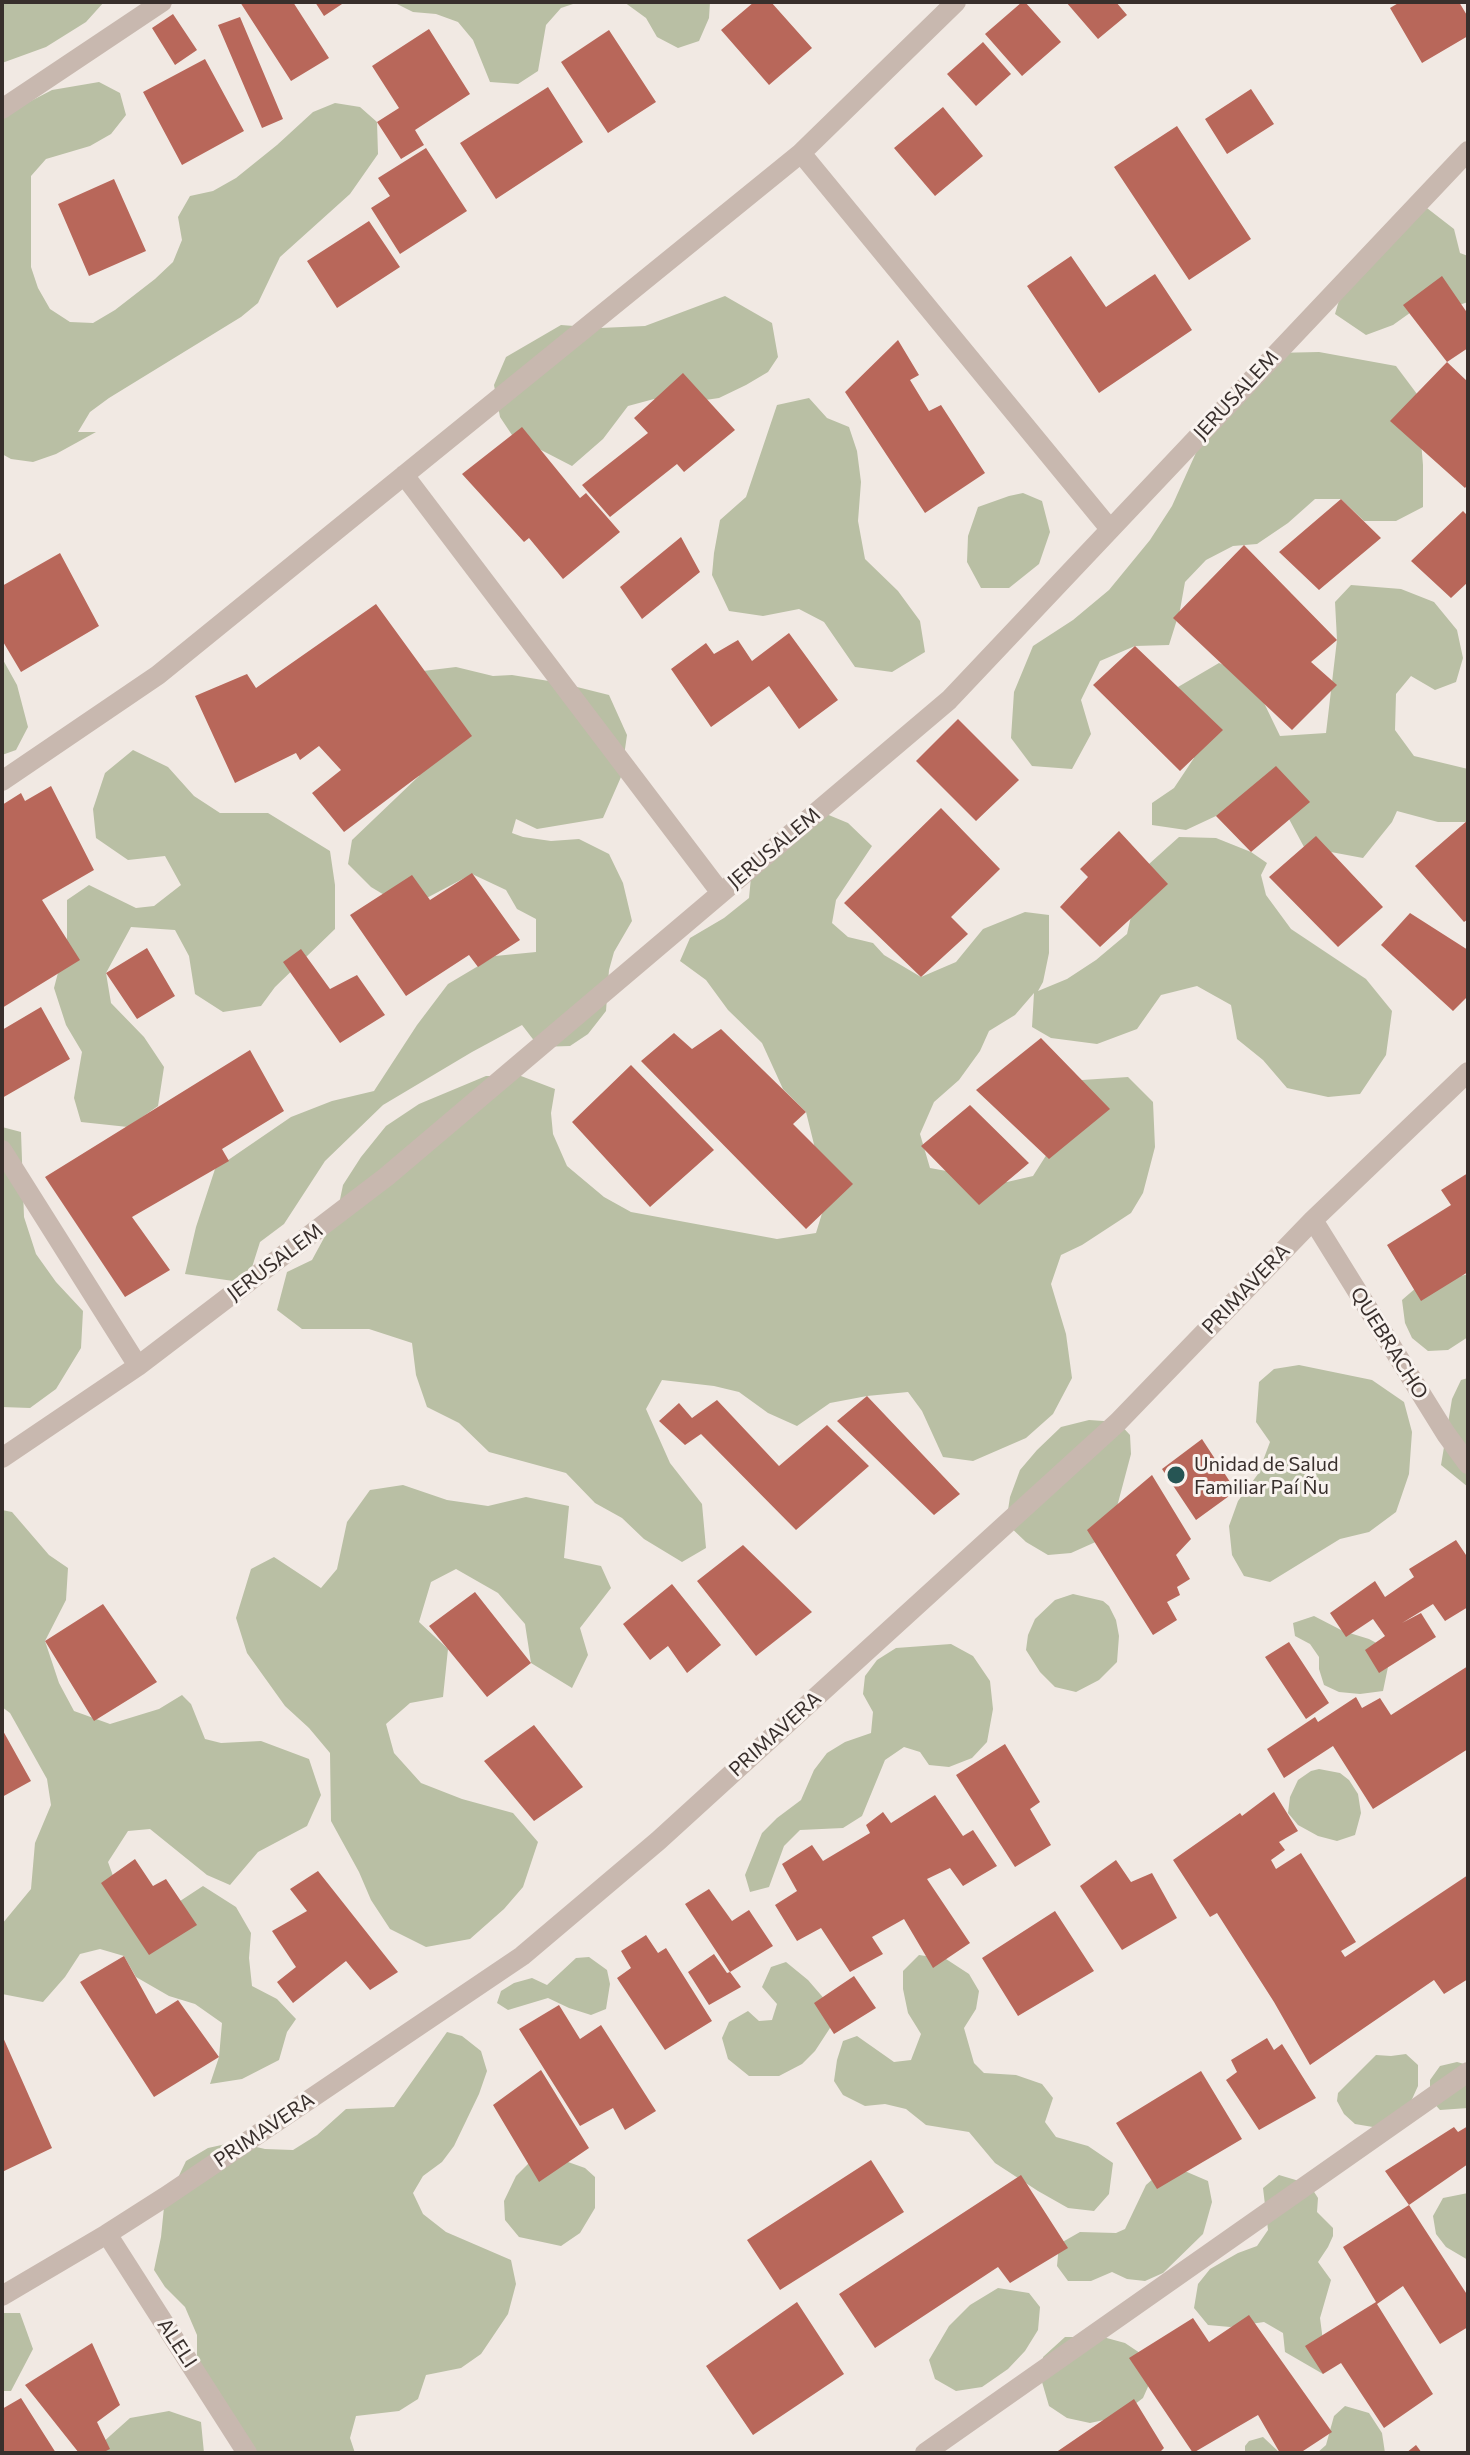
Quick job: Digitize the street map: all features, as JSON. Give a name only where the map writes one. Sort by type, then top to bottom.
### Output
[{"type":"street","points":[[2,109],[162,2]]},
{"type":"street","points":[[2,781],[158,675],[801,153],[956,2]]},
{"type":"street","name":"JERUSALEM","points":[[2,1458],[138,1366],[386,1177],[949,700],[1468,151]]},
{"type":"street","points":[[801,153],[1110,529]]},
{"type":"street","points":[[404,475],[721,893]]},
{"type":"street","name":"PRIMAVERA","points":[[2,2296],[107,2234],[522,1956],[658,1841],[1118,1422],[1313,1220],[1468,1072]]},
{"type":"street","points":[[2,1150],[138,1366]]},
{"type":"street","name":"QUEBRACHO","points":[[1313,1220],[1446,1434],[1468,1464]]},
{"type":"street","points":[[925,2453],[1468,2072]]},
{"type":"street","name":"ALELI","points":[[107,2234],[247,2453]]},
{"type":"green space","points":[[2,2],[104,2],[86,22],[46,47],[2,63]]},
{"type":"green space","points":[[393,2],[579,2],[561,8],[546,25],[538,71],[518,84],[490,82],[473,40],[458,22],[436,14],[413,12]]},
{"type":"green space","points":[[624,2],[710,2],[709,18],[699,41],[678,48],[657,37],[646,18]]},
{"type":"green space","points":[[99,82],[120,93],[126,115],[111,134],[90,146],[46,159],[31,176],[31,267],[50,309],[70,322],[93,323],[155,279],[173,262],[182,240],[178,217],[190,196],[213,191],[236,178],[313,112],[335,103],[360,107],[377,122],[378,154],[350,194],[280,257],[258,303],[241,317],[90,412],[78,432],[96,432],[56,454],[33,462],[11,459],[2,454],[2,116],[52,90]]},
{"type":"green space","points":[[1423,205],[1454,229],[1460,253],[1468,256],[1468,302],[1453,307],[1421,305],[1393,325],[1366,335],[1335,314],[1343,287]]},
{"type":"green space","points":[[725,296],[772,323],[778,357],[768,372],[746,385],[719,398],[685,403],[654,399],[628,406],[603,439],[572,466],[512,435],[500,417],[494,385],[506,357],[561,325],[600,328],[645,326]]},
{"type":"green space","points":[[1319,352],[1396,366],[1417,394],[1423,507],[1396,521],[1364,521],[1341,499],[1315,499],[1288,523],[1257,544],[1233,546],[1206,560],[1185,582],[1169,645],[1135,646],[1100,661],[1081,700],[1091,734],[1072,769],[1032,766],[1011,738],[1014,692],[1033,646],[1073,620],[1109,590],[1150,540],[1172,506],[1208,426],[1274,353]]},
{"type":"green space","points":[[809,398],[827,418],[849,427],[857,451],[861,482],[858,521],[865,559],[898,591],[920,621],[925,652],[892,672],[855,667],[824,622],[799,609],[763,616],[729,611],[712,575],[720,520],[746,497],[777,405]]},
{"type":"green space","points":[[1023,493],[1042,501],[1050,532],[1039,564],[1009,588],[981,588],[967,562],[968,536],[978,507]]},
{"type":"green space","points":[[1351,585],[1401,589],[1434,602],[1457,630],[1463,658],[1456,682],[1435,690],[1411,676],[1396,694],[1395,730],[1414,756],[1468,769],[1468,822],[1438,822],[1397,811],[1363,858],[1304,847],[1289,819],[1216,816],[1186,830],[1152,825],[1152,803],[1174,788],[1194,758],[1178,687],[1219,663],[1251,676],[1280,736],[1326,733],[1337,640],[1335,602]]},
{"type":"green space","points":[[2,658],[17,685],[28,727],[16,750],[2,755]]},
{"type":"green space","points":[[456,667],[493,676],[512,675],[561,683],[609,695],[627,735],[621,777],[603,818],[537,829],[516,819],[512,833],[551,841],[579,839],[609,854],[623,883],[632,921],[614,952],[609,970],[606,1011],[588,1034],[570,1046],[539,1047],[522,1025],[383,1105],[325,1161],[284,1224],[260,1242],[247,1283],[185,1274],[215,1169],[291,1117],[332,1101],[374,1091],[448,984],[495,956],[536,952],[536,919],[517,909],[506,890],[472,874],[421,901],[396,902],[371,887],[348,864],[352,840],[419,776],[410,734],[423,671]]},
{"type":"green space","points":[[133,750],[168,767],[194,796],[220,813],[268,813],[330,851],[335,885],[335,929],[275,987],[261,1006],[223,1012],[195,994],[189,956],[175,930],[131,927],[106,973],[111,1003],[144,1037],[164,1067],[158,1106],[128,1127],[81,1122],[74,1098],[82,1052],[66,1025],[54,988],[67,938],[67,900],[89,885],[136,908],[154,906],[181,885],[165,856],[128,860],[96,838],[93,809],[105,773]]},
{"type":"green space","points":[[819,811],[848,823],[872,846],[836,900],[832,923],[848,937],[873,943],[884,955],[921,977],[956,962],[983,929],[1025,912],[1049,915],[1049,953],[1038,991],[1067,979],[1127,934],[1137,890],[1149,864],[1179,837],[1216,838],[1251,852],[1267,863],[1261,875],[1266,895],[1291,929],[1366,979],[1392,1011],[1386,1055],[1360,1094],[1328,1097],[1287,1088],[1263,1060],[1237,1039],[1231,1005],[1197,986],[1161,995],[1137,1029],[1097,1044],[1051,1038],[1032,1027],[1034,993],[1015,1015],[989,1031],[980,1051],[959,1080],[934,1102],[920,1134],[930,1168],[1007,1182],[1033,1176],[1054,1143],[1082,1080],[1128,1077],[1153,1102],[1155,1147],[1143,1193],[1131,1213],[1061,1255],[1051,1284],[1066,1334],[1072,1378],[1053,1414],[1026,1438],[973,1461],[943,1457],[922,1411],[908,1392],[830,1403],[797,1426],[768,1413],[739,1392],[662,1380],[646,1409],[670,1463],[702,1504],[706,1548],[682,1562],[644,1539],[622,1518],[595,1503],[566,1473],[489,1452],[459,1423],[427,1407],[416,1375],[412,1343],[369,1329],[302,1329],[277,1310],[287,1272],[312,1260],[337,1214],[343,1185],[386,1126],[419,1104],[486,1076],[521,1076],[555,1089],[551,1113],[553,1134],[567,1166],[604,1197],[631,1212],[777,1239],[816,1233],[827,1197],[806,1112],[783,1089],[762,1043],[728,1010],[706,980],[680,961],[690,938],[724,918],[749,898],[752,867]]},
{"type":"green space","points":[[2,1127],[21,1132],[24,1217],[36,1254],[83,1311],[81,1348],[56,1389],[30,1408],[2,1407]]},
{"type":"green space","points":[[1432,1274],[1468,1274],[1468,1337],[1448,1350],[1428,1351],[1412,1338],[1405,1323],[1402,1300]]},
{"type":"green space","points":[[1299,1365],[1372,1380],[1404,1402],[1412,1432],[1409,1474],[1396,1512],[1369,1532],[1340,1539],[1270,1582],[1244,1576],[1232,1555],[1229,1526],[1238,1501],[1258,1474],[1270,1442],[1256,1422],[1259,1382],[1274,1369]]},
{"type":"green space","points":[[1468,1378],[1468,1487],[1441,1465],[1452,1399],[1461,1380]]},
{"type":"green space","points":[[1089,1420],[1118,1422],[1130,1435],[1131,1454],[1114,1518],[1100,1540],[1071,1553],[1048,1555],[1026,1542],[1006,1523],[1010,1497],[1020,1470],[1037,1450],[1061,1427]]},
{"type":"green space","points":[[403,1485],[447,1500],[488,1506],[526,1497],[569,1506],[564,1558],[601,1566],[611,1588],[580,1628],[588,1655],[572,1688],[531,1663],[525,1624],[498,1593],[456,1569],[431,1582],[419,1622],[448,1649],[443,1697],[410,1703],[386,1724],[394,1753],[421,1783],[462,1799],[513,1813],[538,1842],[523,1887],[504,1909],[470,1939],[426,1947],[390,1929],[371,1900],[331,1821],[330,1753],[285,1706],[247,1653],[236,1618],[251,1569],[274,1557],[321,1588],[337,1569],[347,1522],[370,1490]]},
{"type":"green space","points":[[2,1510],[12,1512],[49,1555],[68,1568],[66,1600],[45,1641],[59,1683],[74,1711],[110,1724],[159,1709],[182,1695],[191,1704],[205,1739],[221,1743],[261,1741],[309,1759],[321,1795],[307,1826],[258,1852],[230,1885],[207,1875],[150,1829],[128,1831],[108,1862],[120,1895],[142,1926],[203,1886],[236,1907],[251,1933],[249,1958],[252,1986],[277,1999],[296,2019],[287,2032],[279,2060],[242,2079],[210,2084],[219,2057],[222,2023],[195,2004],[169,1996],[136,1977],[124,1956],[100,1949],[80,1954],[43,2002],[2,1994],[2,1924],[31,1889],[35,1843],[51,1805],[47,1779],[10,1713],[2,1707]]},
{"type":"green space","points":[[1073,1594],[1103,1601],[1109,1606],[1119,1636],[1117,1662],[1099,1680],[1076,1692],[1055,1687],[1040,1672],[1026,1650],[1035,1619],[1055,1600]]},
{"type":"green space","points":[[1314,1616],[1382,1646],[1388,1667],[1383,1691],[1360,1694],[1339,1692],[1324,1685],[1319,1657],[1310,1644],[1295,1636],[1293,1623]]},
{"type":"green space","points":[[951,1644],[973,1656],[990,1681],[993,1709],[987,1742],[972,1758],[949,1767],[929,1765],[920,1752],[904,1747],[885,1760],[862,1816],[843,1828],[800,1830],[784,1846],[769,1887],[750,1892],[745,1875],[762,1833],[801,1800],[814,1770],[827,1753],[845,1742],[871,1733],[873,1712],[863,1694],[865,1676],[877,1660],[896,1648]]},
{"type":"green space","points":[[1319,1769],[1340,1773],[1358,1794],[1361,1813],[1355,1835],[1337,1841],[1318,1836],[1298,1825],[1288,1813],[1290,1797],[1298,1780]]},
{"type":"green space","points":[[919,1955],[946,1959],[969,1974],[979,1991],[976,2009],[964,2028],[974,2063],[984,2073],[1016,2075],[1042,2084],[1053,2098],[1045,2122],[1056,2137],[1088,2146],[1113,2163],[1109,2194],[1094,2211],[1068,2208],[1038,2191],[995,2163],[969,2132],[926,2125],[906,2109],[885,2104],[865,2106],[843,2095],[834,2081],[843,2041],[857,2036],[894,2062],[911,2060],[921,2034],[908,2013],[903,1971]]},
{"type":"green space","points":[[589,1957],[607,1970],[610,1984],[606,2009],[591,2015],[548,1998],[508,2010],[497,2003],[501,1991],[514,1983],[532,1978],[547,1985],[576,1958]]},
{"type":"green space","points":[[786,1962],[808,1980],[833,2009],[830,2028],[802,2064],[779,2076],[749,2076],[728,2059],[722,2038],[729,2022],[748,2011],[759,2021],[772,2020],[777,2004],[762,1987],[771,1967]]},
{"type":"green space","points":[[447,2032],[462,2036],[481,2051],[487,2071],[454,2146],[442,2162],[423,2176],[413,2193],[423,2214],[446,2232],[511,2260],[516,2284],[508,2314],[481,2354],[461,2368],[426,2375],[418,2399],[399,2411],[356,2416],[350,2438],[355,2453],[258,2453],[244,2443],[197,2372],[197,2335],[185,2307],[165,2287],[154,2270],[165,2197],[186,2161],[208,2148],[235,2142],[265,2149],[293,2150],[317,2135],[346,2109],[394,2107]]},
{"type":"green space","points":[[1406,2054],[1418,2065],[1418,2086],[1408,2108],[1373,2127],[1355,2124],[1344,2114],[1337,2101],[1338,2093],[1376,2055]]},
{"type":"green space","points":[[1457,2062],[1468,2065],[1468,2108],[1440,2110],[1430,2099],[1430,2080],[1440,2066]]},
{"type":"green space","points":[[551,2156],[585,2168],[595,2177],[595,2208],[580,2233],[561,2246],[519,2237],[505,2220],[504,2201],[516,2176],[532,2160]]},
{"type":"green space","points":[[1162,2171],[1187,2172],[1208,2181],[1212,2202],[1203,2234],[1163,2273],[1145,2281],[1127,2279],[1112,2272],[1091,2281],[1068,2281],[1057,2266],[1059,2244],[1080,2232],[1116,2233],[1125,2229],[1146,2185]]},
{"type":"green space","points":[[1279,2175],[1309,2184],[1318,2198],[1317,2212],[1333,2228],[1333,2236],[1318,2262],[1331,2280],[1320,2318],[1323,2374],[1285,2352],[1283,2333],[1264,2322],[1230,2327],[1208,2325],[1194,2308],[1198,2284],[1210,2269],[1257,2246],[1268,2230],[1263,2188]]},
{"type":"green space","points":[[1468,2193],[1468,2260],[1446,2247],[1436,2234],[1433,2216],[1443,2198]]},
{"type":"green space","points":[[998,2288],[1029,2293],[1040,2307],[1038,2330],[1025,2351],[1008,2369],[982,2387],[956,2391],[935,2379],[929,2360],[949,2326],[970,2305]]},
{"type":"green space","points":[[2,2313],[20,2313],[33,2349],[11,2391],[2,2391]]},
{"type":"green space","points":[[1065,2337],[1103,2337],[1125,2343],[1146,2357],[1151,2380],[1143,2398],[1118,2417],[1090,2423],[1067,2418],[1049,2406],[1042,2382],[1043,2357]]},
{"type":"green space","points":[[1345,2406],[1369,2413],[1382,2433],[1385,2453],[1317,2453],[1326,2445],[1334,2416]]},
{"type":"green space","points":[[169,2411],[201,2422],[204,2453],[92,2452],[130,2418]]},
{"type":"green space","points":[[1263,2437],[1280,2453],[1245,2453],[1249,2441]]},
{"type":"building","points":[[240,2],[293,2],[329,58],[291,81]]},
{"type":"building","points":[[315,2],[345,2],[324,16]]},
{"type":"building","points":[[754,2],[771,2],[812,48],[769,85],[721,30]]},
{"type":"building","points":[[1022,2],[1061,42],[1022,76],[985,34]]},
{"type":"building","points":[[1066,2],[1116,2],[1127,15],[1098,39]]},
{"type":"building","points":[[1400,2],[1459,2],[1468,17],[1468,36],[1422,63],[1390,8]]},
{"type":"building","points":[[173,14],[197,50],[175,65],[152,28]]},
{"type":"building","points":[[240,17],[283,119],[262,128],[218,25]]},
{"type":"building","points":[[429,29],[470,94],[415,130],[424,145],[401,159],[377,122],[399,108],[372,66]]},
{"type":"building","points":[[609,30],[656,102],[608,133],[561,62]]},
{"type":"building","points":[[983,42],[1011,74],[976,106],[947,74]]},
{"type":"building","points":[[205,59],[244,131],[182,165],[143,92]]},
{"type":"building","points":[[548,87],[583,142],[496,199],[460,143]]},
{"type":"building","points":[[1251,89],[1274,124],[1227,154],[1205,119]]},
{"type":"building","points":[[943,107],[983,156],[935,196],[894,148]]},
{"type":"building","points":[[1177,126],[1251,239],[1189,280],[1114,167]]},
{"type":"building","points":[[426,148],[467,211],[400,254],[371,208],[390,196],[378,178]]},
{"type":"building","points":[[114,179],[146,251],[89,276],[58,204]]},
{"type":"building","points":[[369,221],[400,267],[337,308],[307,261]]},
{"type":"building","points":[[1071,256],[1106,307],[1155,274],[1192,330],[1099,393],[1027,286]]},
{"type":"building","points":[[1442,276],[1468,314],[1468,348],[1447,362],[1403,305]]},
{"type":"building","points":[[898,340],[919,375],[910,380],[929,411],[941,405],[985,473],[925,513],[845,392]]},
{"type":"building","points":[[1447,362],[1468,382],[1468,484],[1465,488],[1390,421]]},
{"type":"building","points":[[683,373],[735,430],[684,472],[677,464],[610,517],[582,485],[648,433],[634,418]]},
{"type":"building","points":[[522,427],[580,498],[586,493],[620,532],[563,579],[529,538],[524,542],[462,474]]},
{"type":"building","points":[[1341,499],[1381,538],[1319,590],[1279,552]]},
{"type":"building","points":[[1463,511],[1468,516],[1468,582],[1451,598],[1411,561]]},
{"type":"building","points":[[681,537],[700,572],[642,619],[620,587]]},
{"type":"building","points":[[1244,545],[1337,640],[1311,662],[1337,685],[1292,730],[1173,618]]},
{"type":"building","points":[[60,553],[99,626],[21,672],[2,640],[2,586]]},
{"type":"building","points":[[376,604],[472,736],[344,832],[312,793],[341,770],[319,746],[300,760],[296,753],[235,783],[195,696],[247,674],[256,688]]},
{"type":"building","points":[[789,633],[838,700],[799,729],[769,686],[711,727],[671,669],[706,643],[714,654],[738,640],[752,661]]},
{"type":"building","points":[[1135,646],[1223,730],[1180,771],[1093,685]]},
{"type":"building","points":[[958,719],[1019,780],[976,821],[916,761]]},
{"type":"building","points":[[1276,766],[1310,802],[1251,852],[1216,816]]},
{"type":"building","points":[[51,786],[94,870],[42,900],[80,960],[2,1008],[2,805],[21,793],[25,801]]},
{"type":"building","points":[[941,808],[1000,869],[951,917],[968,934],[921,977],[844,903]]},
{"type":"building","points":[[1468,820],[1468,919],[1464,922],[1415,866]]},
{"type":"building","points":[[1119,831],[1168,884],[1100,947],[1060,907],[1088,877],[1080,869]]},
{"type":"building","points":[[1316,836],[1383,907],[1338,947],[1269,877]]},
{"type":"building","points":[[472,873],[520,940],[478,967],[469,955],[406,996],[350,915],[412,875],[430,900]]},
{"type":"building","points":[[1410,913],[1468,950],[1468,996],[1453,1011],[1381,945]]},
{"type":"building","points":[[147,948],[175,996],[137,1019],[106,973]]},
{"type":"building","points":[[301,949],[330,989],[357,975],[385,1015],[340,1043],[283,962]]},
{"type":"building","points":[[41,1007],[70,1059],[2,1098],[2,1030]]},
{"type":"building","points":[[721,1029],[806,1112],[793,1124],[853,1184],[806,1229],[641,1061],[674,1033],[692,1049]]},
{"type":"building","points":[[1041,1038],[1110,1109],[1049,1159],[976,1090]]},
{"type":"building","points":[[250,1050],[284,1111],[222,1149],[229,1161],[132,1217],[170,1270],[125,1297],[45,1177]]},
{"type":"building","points":[[631,1065],[714,1150],[650,1207],[572,1122]]},
{"type":"building","points":[[970,1105],[1029,1163],[979,1205],[921,1146]]},
{"type":"building","points":[[1468,1173],[1468,1272],[1421,1301],[1387,1245],[1451,1205],[1441,1190]]},
{"type":"building","points":[[867,1396],[960,1494],[934,1515],[837,1421]]},
{"type":"building","points":[[717,1400],[779,1466],[827,1425],[869,1466],[796,1530],[701,1434],[685,1445],[659,1421],[679,1403],[692,1418]]},
{"type":"building","points":[[1202,1439],[1236,1491],[1196,1520],[1162,1469]]},
{"type":"building","points":[[1152,1475],[1191,1539],[1176,1555],[1190,1579],[1177,1587],[1180,1595],[1167,1602],[1177,1620],[1153,1635],[1087,1530]]},
{"type":"building","points":[[1456,1540],[1468,1558],[1468,1607],[1445,1621],[1433,1604],[1402,1623],[1421,1613],[1436,1637],[1379,1673],[1365,1650],[1385,1636],[1373,1619],[1346,1637],[1330,1613],[1375,1581],[1385,1597],[1414,1577],[1409,1569]]},
{"type":"building","points":[[743,1545],[812,1612],[756,1656],[697,1581]]},
{"type":"building","points":[[672,1584],[721,1645],[687,1673],[668,1646],[650,1660],[623,1624]]},
{"type":"building","points":[[475,1592],[531,1663],[487,1697],[429,1626]]},
{"type":"building","points":[[103,1604],[157,1682],[94,1721],[45,1641]]},
{"type":"building","points":[[1289,1642],[1329,1703],[1306,1719],[1265,1657]]},
{"type":"building","points":[[1468,1666],[1468,1749],[1373,1809],[1333,1746],[1284,1778],[1267,1749],[1315,1717],[1318,1722],[1356,1697],[1362,1708],[1380,1698],[1391,1715]]},
{"type":"building","points":[[534,1725],[583,1787],[534,1821],[484,1761]]},
{"type":"building","points":[[2,1729],[31,1781],[2,1797]]},
{"type":"building","points":[[1005,1744],[1040,1802],[1030,1809],[1051,1845],[1015,1867],[956,1775]]},
{"type":"building","points":[[1274,1792],[1298,1831],[1279,1842],[1285,1850],[1271,1860],[1276,1869],[1301,1853],[1356,1942],[1341,1951],[1345,1957],[1468,1875],[1468,1979],[1444,1994],[1434,1980],[1310,2065],[1217,1913],[1210,1917],[1173,1860]]},
{"type":"building","points":[[935,1795],[963,1836],[973,1830],[997,1866],[963,1886],[950,1868],[927,1879],[970,1943],[933,1968],[904,1919],[872,1937],[883,1954],[850,1972],[821,1928],[797,1941],[775,1905],[797,1891],[782,1864],[812,1845],[823,1861],[870,1833],[866,1825],[883,1812],[891,1823]]},
{"type":"building","points":[[135,1859],[153,1886],[166,1879],[197,1925],[149,1955],[101,1883]]},
{"type":"building","points":[[1116,1860],[1131,1882],[1152,1873],[1177,1918],[1122,1950],[1080,1886]]},
{"type":"building","points":[[318,1871],[398,1972],[370,1990],[346,1961],[293,2003],[277,1982],[296,1967],[272,1931],[307,1911],[290,1889]]},
{"type":"building","points":[[709,1889],[732,1921],[749,1910],[773,1946],[730,1972],[685,1904]]},
{"type":"building","points":[[1055,1911],[1094,1971],[1018,2016],[982,1958]]},
{"type":"building","points":[[646,1935],[658,1953],[666,1948],[712,2021],[665,2050],[617,1978],[631,1968],[621,1951]]},
{"type":"building","points":[[714,1954],[727,1973],[730,1972],[741,1987],[709,2005],[688,1972]]},
{"type":"building","points":[[124,1956],[156,2014],[178,2000],[219,2057],[154,2097],[80,1982]]},
{"type":"building","points":[[854,1976],[876,2008],[834,2034],[814,2003]]},
{"type":"building","points":[[559,2005],[580,2039],[601,2025],[656,2111],[625,2130],[613,2108],[580,2126],[519,2029]]},
{"type":"building","points":[[2,2035],[52,2148],[2,2172]]},
{"type":"building","points":[[1267,2038],[1274,2050],[1282,2044],[1316,2098],[1259,2130],[1226,2080],[1237,2072],[1231,2060]]},
{"type":"building","points":[[541,2070],[589,2148],[539,2182],[493,2105]]},
{"type":"building","points":[[1201,2071],[1242,2139],[1157,2189],[1116,2123]]},
{"type":"building","points":[[1468,2126],[1468,2164],[1409,2205],[1385,2171],[1454,2127],[1458,2132]]},
{"type":"building","points":[[871,2160],[904,2212],[780,2290],[747,2240]]},
{"type":"building","points":[[1021,2175],[1068,2248],[1010,2283],[998,2267],[875,2348],[839,2294]]},
{"type":"building","points":[[1409,2205],[1468,2296],[1468,2327],[1440,2344],[1403,2286],[1377,2304],[1433,2394],[1384,2428],[1341,2363],[1323,2374],[1305,2346],[1376,2302],[1343,2247]]},
{"type":"building","points":[[797,2302],[844,2374],[753,2435],[706,2366]]},
{"type":"building","points":[[1249,2315],[1332,2432],[1300,2453],[1280,2453],[1258,2415],[1193,2453],[1129,2358],[1193,2318],[1209,2342]]},
{"type":"building","points":[[92,2343],[120,2405],[97,2422],[110,2449],[102,2453],[79,2453],[25,2385]]},
{"type":"building","points":[[21,2398],[56,2453],[2,2453],[2,2409]]},
{"type":"building","points":[[1134,2399],[1164,2448],[1159,2453],[1055,2453]]},
{"type":"building","points":[[1416,2445],[1422,2453],[1406,2453]]},
{"type":"place","name":"Unidad de Salud Familiar Paí Ñu","points":[[1176,1475]]}]
